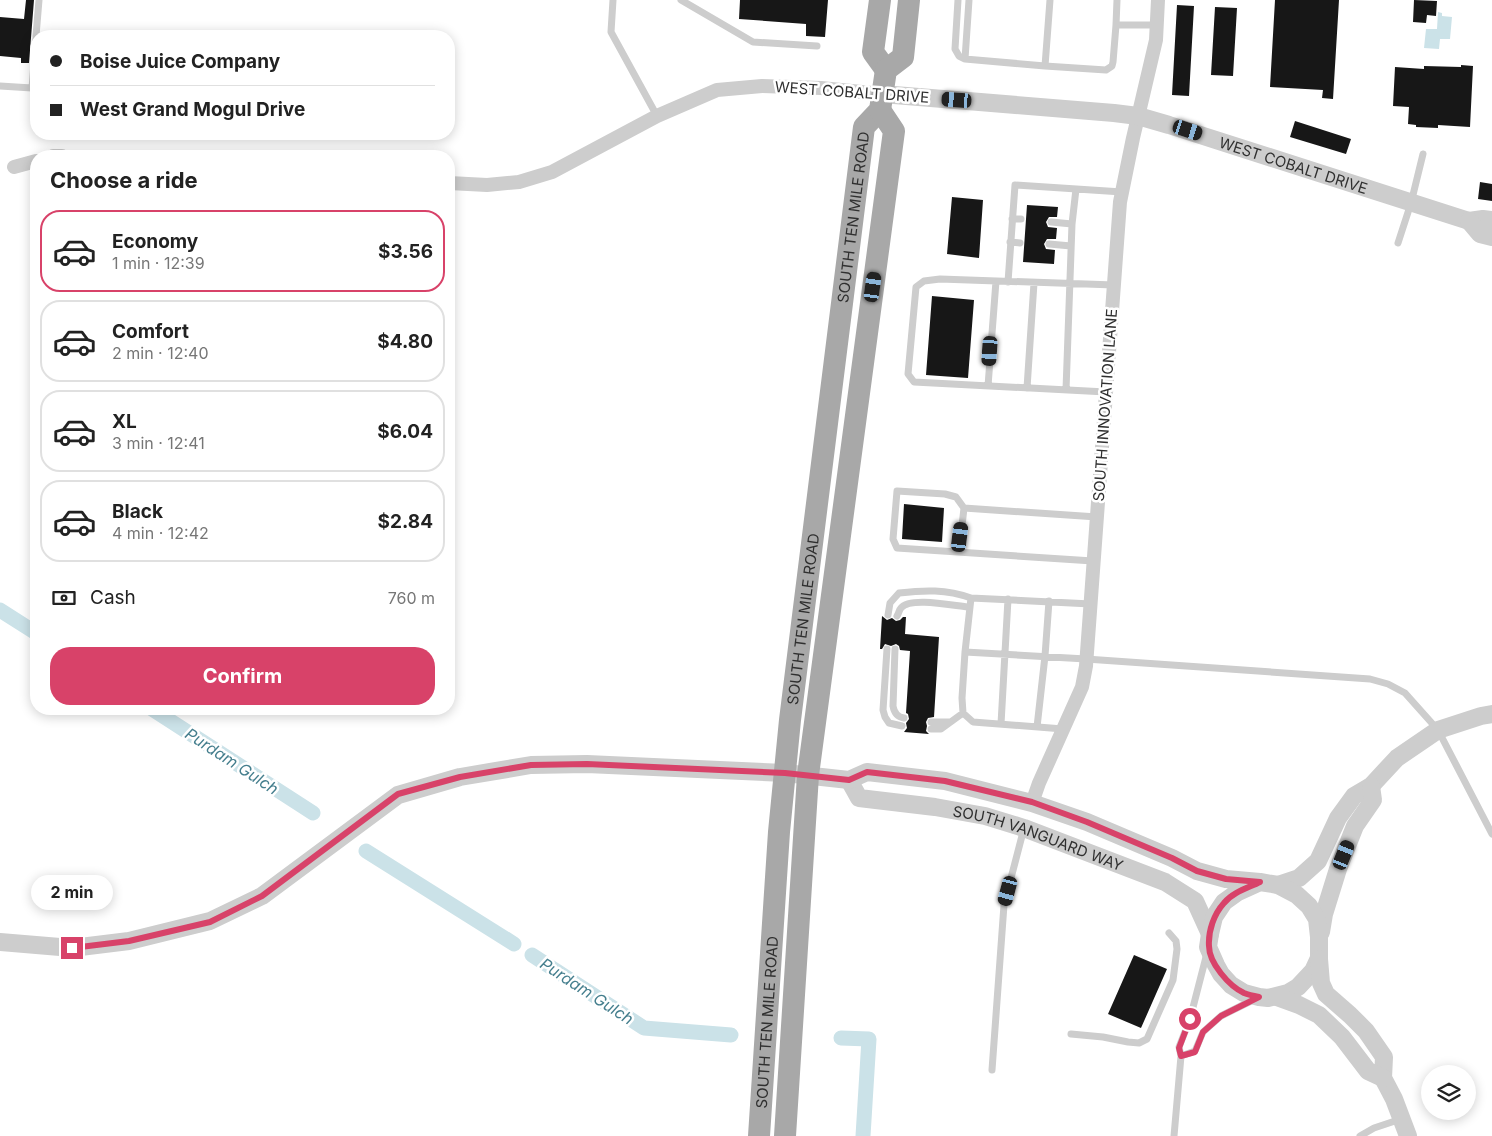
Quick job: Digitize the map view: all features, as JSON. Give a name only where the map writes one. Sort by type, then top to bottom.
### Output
[{"type":"main road","points":[[880,0],[873,52],[886,70]]},
{"type":"main road","points":[[881,102],[886,70],[903,57],[910,0]]},
{"type":"main road","name":"SOUTH TEN MILE ROAD","points":[[759,1136],[779,832],[801,628],[864,126],[881,102]]},
{"type":"main road","name":"SOUTH TEN MILE ROAD","points":[[785,1136],[808,775],[894,131],[881,102]]},
{"type":"street","name":"SOUTH INNOVATION LANE","points":[[1032,802],[1082,687],[1091,604],[1120,202],[1156,40],[1158,0]]},
{"type":"street","name":"WEST COBALT DRIVE","points":[[455,183],[487,185],[519,182],[552,172],[657,116],[717,90],[762,86],[821,88],[881,102],[1114,113],[1138,116],[1469,221],[1492,220]]},
{"type":"street","points":[[14,167],[30,163]]},
{"type":"street","name":"WEST COBALT DRIVE","points":[[1469,221],[1480,234],[1492,237]]},
{"type":"street","points":[[1278,885],[1299,878],[1318,861],[1338,818],[1354,796],[1371,786],[1397,758],[1438,730],[1492,714]]},
{"type":"street","name":"SOUTH VANGUARD WAY","points":[[0,942],[72,948],[129,941],[210,922],[262,896],[398,794],[460,777],[531,765],[587,764],[785,773],[849,780],[867,772],[945,781],[1032,802],[1087,822],[1172,858],[1197,871],[1226,879],[1260,882]]},
{"type":"street","name":"SOUTH VANGUARD WAY","points":[[849,780],[859,798],[936,807],[986,816],[1024,828],[1165,882],[1196,901],[1209,941]]},
{"type":"street","points":[[1371,786],[1373,800],[1355,826],[1338,869],[1324,914],[1318,958],[1321,983],[1326,994],[1366,1031],[1384,1057],[1383,1078],[1402,1118],[1408,1136]]},
{"type":"street","points":[[1318,958],[1313,971],[1303,983],[1288,993],[1259,997],[1244,993],[1231,985],[1221,974],[1209,941],[1214,917],[1224,902],[1238,892],[1260,882],[1278,885],[1297,895],[1309,906],[1317,919],[1320,937]]},
{"type":"street","points":[[1277,996],[1300,1005],[1318,1015],[1342,1037],[1368,1071],[1383,1078]]},
{"type":"lane","points":[[37,30],[39,0]]},
{"type":"lane","points":[[613,0],[610,32],[657,116]]},
{"type":"lane","points":[[681,0],[753,42],[817,46]]},
{"type":"lane","points":[[958,0],[955,49],[959,56],[965,59],[1106,70],[1112,66],[1113,62],[1117,0]]},
{"type":"lane","points":[[965,59],[969,0]]},
{"type":"lane","points":[[1045,66],[1050,0]]},
{"type":"lane","points":[[1116,24],[1157,25]]},
{"type":"lane","points":[[0,86],[30,88]]},
{"type":"lane","points":[[1398,244],[1411,203],[1423,154]]},
{"type":"lane","points":[[1008,282],[1015,185],[1122,192]]},
{"type":"lane","points":[[1066,390],[1072,224],[1076,189]]},
{"type":"lane","points":[[1012,218],[1021,219]]},
{"type":"lane","points":[[1051,222],[1072,224]]},
{"type":"lane","points":[[1010,242],[1020,242]]},
{"type":"lane","points":[[1049,244],[1072,246]]},
{"type":"lane","points":[[1106,392],[914,382],[908,374],[916,287],[924,281],[940,279],[1114,285]]},
{"type":"lane","points":[[988,386],[996,281]]},
{"type":"lane","points":[[1027,388],[1034,283]]},
{"type":"lane","points":[[959,552],[964,508],[956,497],[945,494],[897,491],[893,539],[897,548],[1093,561]]},
{"type":"lane","points":[[964,508],[1097,518]]},
{"type":"lane","points":[[888,615],[890,603],[899,593],[923,590],[955,592],[971,598],[1091,604]]},
{"type":"lane","points":[[971,598],[965,652],[963,713],[974,722],[1063,728]]},
{"type":"lane","points":[[1000,724],[1006,654],[1008,599]]},
{"type":"lane","points":[[1038,727],[1049,601]]},
{"type":"lane","points":[[898,616],[901,607],[909,603],[920,602],[970,607]]},
{"type":"lane","points":[[887,649],[883,710],[889,723],[902,726]]},
{"type":"lane","points":[[896,649],[893,706],[895,712],[904,718]]},
{"type":"lane","points":[[965,652],[1370,679],[1388,684],[1405,693],[1438,730],[1492,834]]},
{"type":"lane","points":[[931,725],[950,722],[963,713]]},
{"type":"lane","points":[[992,1070],[1004,906],[1024,828]]},
{"type":"lane","points":[[1071,1034],[1139,1043],[1147,1038],[1173,980],[1177,949],[1176,941],[1169,933]]},
{"type":"lane","points":[[1174,1136],[1181,1056],[1179,1048],[1190,1019],[1209,941]]},
{"type":"lane","points":[[1181,1056],[1195,1052],[1203,1032],[1221,1016],[1259,997]]},
{"type":"lane","points":[[1360,1136],[1374,1128],[1402,1118]]},
{"type":"water","points":[[1438,12],[1442,13],[1442,16],[1452,17],[1450,39],[1440,39],[1439,49],[1424,48],[1426,29],[1437,29]]},
{"type":"building","points":[[26,0],[34,0],[32,30],[30,30],[29,63],[21,63],[21,58],[0,56],[0,17],[24,19]]},
{"type":"building","points":[[740,0],[828,0],[825,37],[806,36],[806,24],[739,19]]},
{"type":"building","points":[[1275,0],[1339,0],[1333,99],[1322,98],[1323,90],[1270,87]]},
{"type":"building","points":[[1414,0],[1437,1],[1436,16],[1427,15],[1426,23],[1413,22]]},
{"type":"building","points":[[1177,5],[1194,6],[1189,96],[1172,95]]},
{"type":"building","points":[[1215,7],[1237,8],[1233,76],[1211,75]]},
{"type":"building","points":[[1461,65],[1473,66],[1470,127],[1438,125],[1438,128],[1416,127],[1416,125],[1408,124],[1409,107],[1393,106],[1395,67],[1424,69],[1424,66],[1461,67]]},
{"type":"building","points":[[1295,121],[1351,139],[1346,154],[1290,137]]},
{"type":"building","points":[[1480,182],[1492,184],[1492,201],[1478,199]]},
{"type":"building","points":[[952,197],[983,200],[979,258],[947,254]]},
{"type":"building","points":[[1027,205],[1058,207],[1057,217],[1049,217],[1046,222],[1048,227],[1057,228],[1056,239],[1047,239],[1044,244],[1046,249],[1055,250],[1054,264],[1023,262]]},
{"type":"building","points":[[932,296],[974,300],[968,378],[926,375]]},
{"type":"building","points":[[904,504],[944,508],[942,542],[902,539]]},
{"type":"building","points":[[882,616],[887,620],[892,618],[896,621],[906,617],[905,634],[939,637],[934,717],[928,718],[926,722],[926,731],[929,734],[904,732],[909,719],[906,713],[910,651],[900,650],[896,644],[891,646],[885,644],[880,649]]},
{"type":"building","points":[[1134,955],[1167,969],[1141,1028],[1108,1014]]},
{"type":"waterway","name":"Purdam Gulch","points":[[0,610],[30,629]]},
{"type":"waterway","name":"Purdam Gulch","points":[[161,715],[313,813]]},
{"type":"waterway","name":"Purdam Gulch","points":[[366,851],[514,944]]},
{"type":"waterway","name":"Purdam Gulch","points":[[532,955],[644,1028],[731,1035]]},
{"type":"waterway","name":"Purdam Gulch","points":[[841,1038],[869,1039],[863,1136]]},
{"type":"route","points":[[72,948],[129,941],[210,922],[262,896],[398,794],[460,777],[531,765],[587,764],[785,773],[849,780],[867,772],[945,781],[1032,802],[1087,822],[1172,858],[1197,871],[1226,879],[1260,882],[1238,892],[1224,902],[1214,917],[1208,947],[1221,974],[1231,985],[1244,993],[1259,997],[1221,1016],[1203,1032],[1195,1052],[1181,1056],[1179,1048],[1190,1019]]}]
